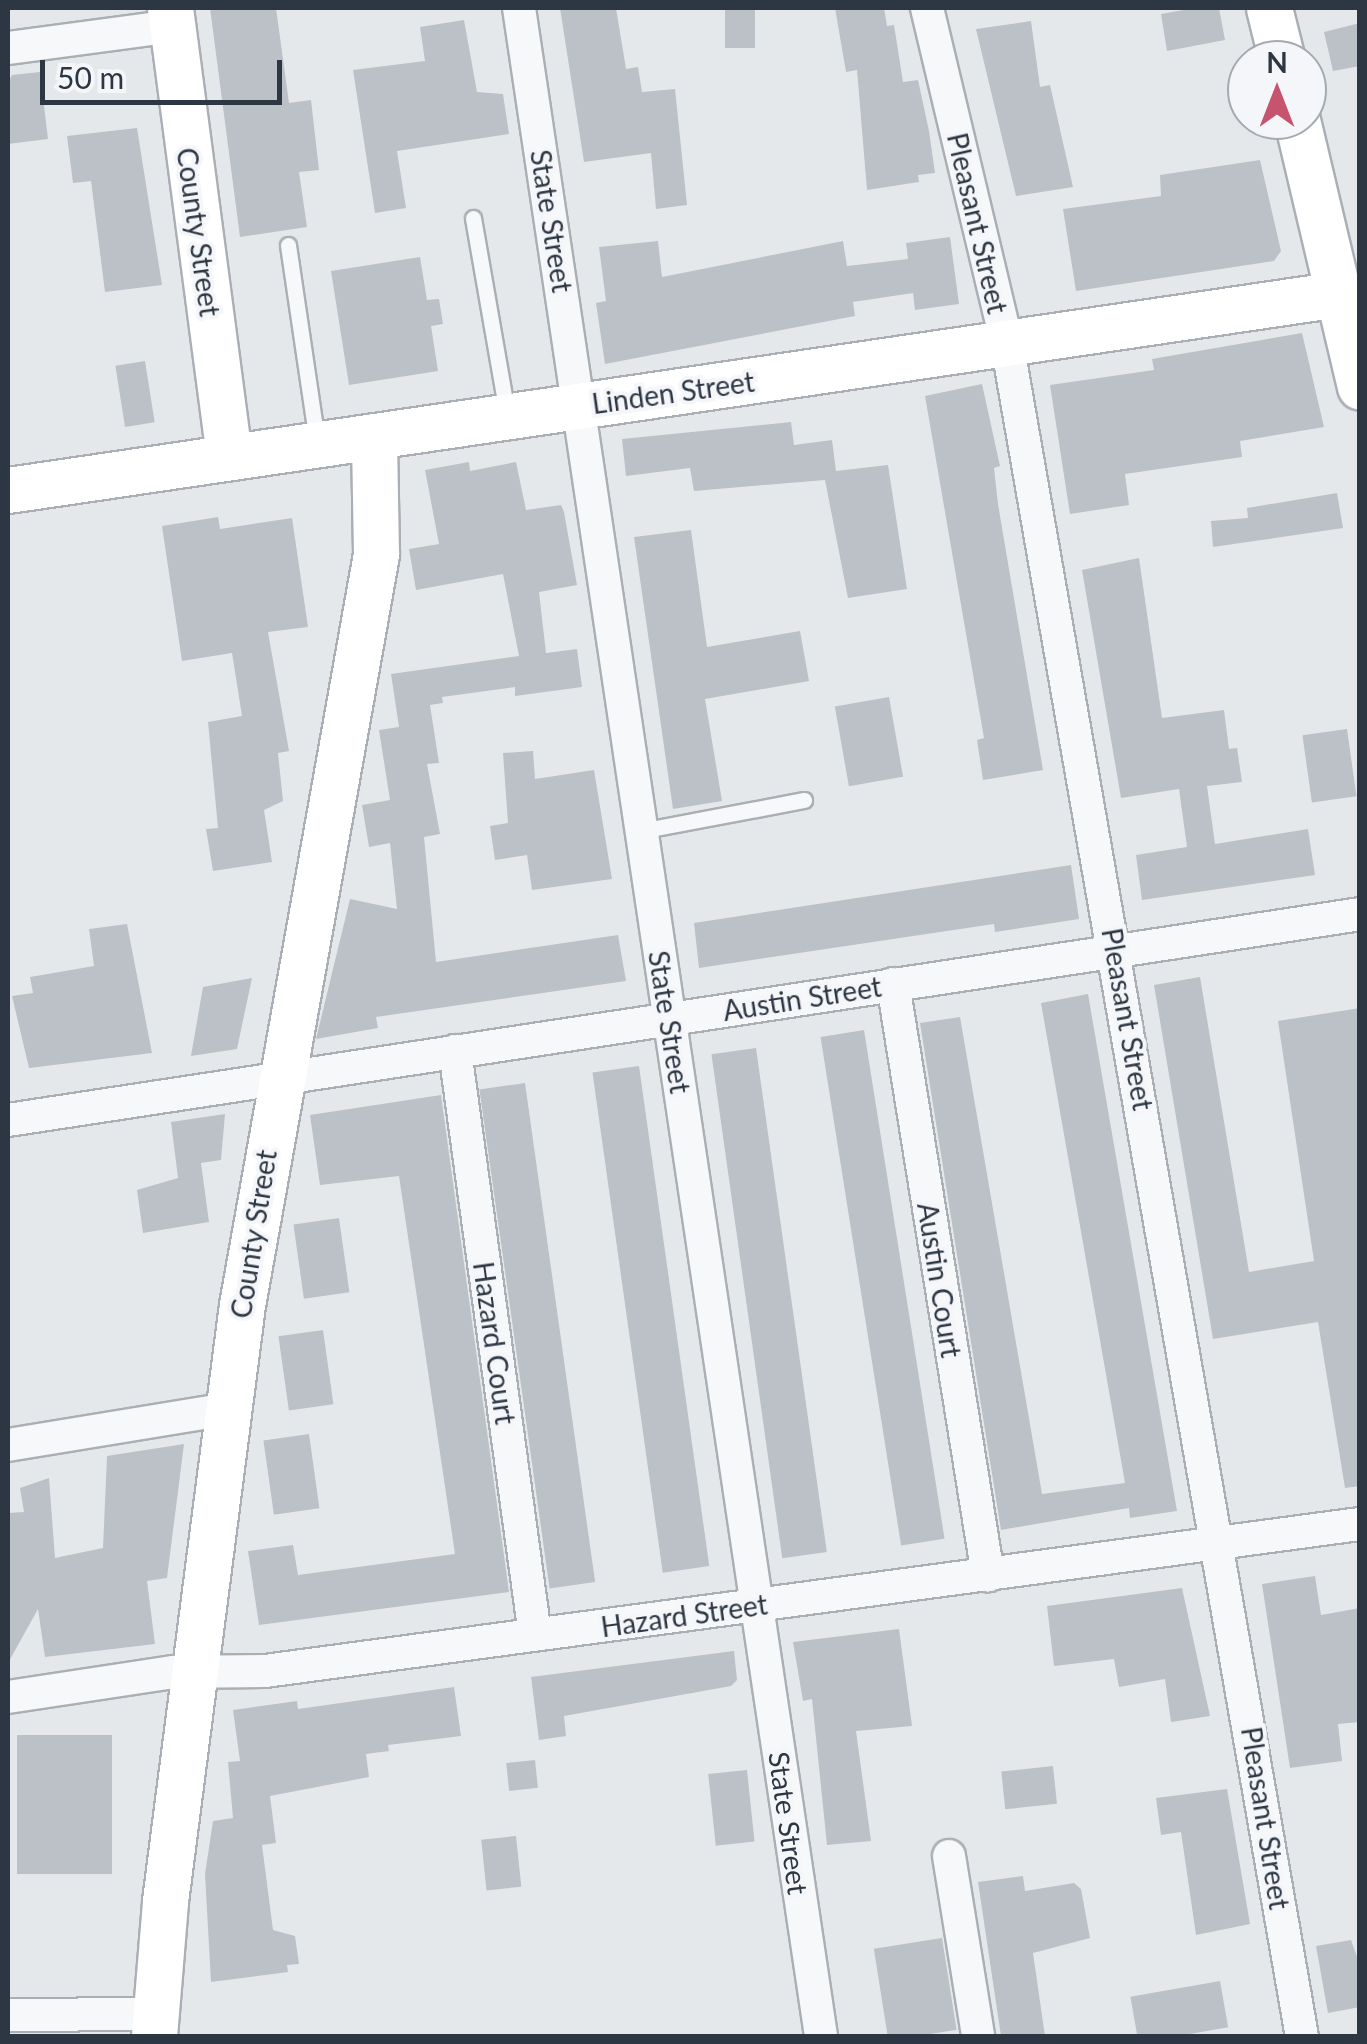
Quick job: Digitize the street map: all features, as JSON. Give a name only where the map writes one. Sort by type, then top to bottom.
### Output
[{"type":"main road","points":[[1270,8],[1277,40]]},
{"type":"main road","name":"County Street","points":[[171,17],[229,458]]},
{"type":"main road","points":[[1302,140],[1360,386]]},
{"type":"main road","name":"Linden Street","points":[[8,490],[1340,294]]},
{"type":"main road","name":"County Street","points":[[154,2025],[227,1409],[278,1078],[376,554],[374,436]]},
{"type":"street","name":"State Street","points":[[519,8],[821,2036]]},
{"type":"street","name":"Pleasant Street","points":[[927,8],[1007,343],[1220,1545],[1302,2036]]},
{"type":"street","points":[[8,48],[171,17]]},
{"type":"street","name":"Austin Street","points":[[8,1120],[1360,914]]},
{"type":"street","name":"Austin Court","points":[[893,984],[988,1576]]},
{"type":"street","name":"Hazard Court","points":[[455,1051],[535,1635]]},
{"type":"street","points":[[8,1445],[227,1409]]},
{"type":"street","name":"Hazard Street","points":[[8,1697],[194,1671],[266,1671],[1360,1524]]},
{"type":"street","points":[[950,1856],[978,2036]]},
{"type":"street","points":[[8,2016],[154,2025]]},
{"type":"lane","points":[[473,218],[508,416]]},
{"type":"lane","points":[[288,245],[318,444]]},
{"type":"lane","points":[[640,831],[804,800]]},
{"type":"building","points":[[210,8],[276,8],[289,103],[311,100],[319,170],[299,172],[307,227],[240,237]]},
{"type":"building","points":[[560,8],[616,8],[626,69],[638,67],[642,92],[675,89],[687,205],[656,209],[651,153],[584,162]]},
{"type":"building","points":[[725,8],[755,8],[755,48],[725,48]]},
{"type":"building","points":[[835,8],[884,8],[887,26],[894,25],[903,82],[918,80],[929,131],[935,173],[918,175],[919,182],[867,190],[857,70],[846,72]]},
{"type":"building","points":[[1219,8],[1225,40],[1167,51],[1161,14]]},
{"type":"building","points":[[464,20],[477,92],[503,94],[509,134],[397,151],[406,208],[375,213],[353,70],[425,61],[420,27]]},
{"type":"building","points":[[1031,21],[1040,87],[1050,85],[1073,187],[1016,196],[976,29]]},
{"type":"building","points":[[1360,23],[1360,66],[1333,71],[1324,32]]},
{"type":"building","points":[[40,72],[48,139],[8,144],[8,82],[12,75]]},
{"type":"building","points":[[137,128],[162,285],[105,292],[91,181],[73,183],[67,136]]},
{"type":"building","points":[[1260,160],[1281,251],[1274,261],[1076,291],[1063,209],[1161,196],[1160,175]]},
{"type":"building","points":[[950,237],[959,304],[915,310],[913,293],[853,302],[855,316],[605,364],[596,303],[606,301],[599,247],[658,241],[662,277],[843,241],[847,266],[908,259],[906,243]]},
{"type":"building","points":[[420,257],[427,300],[439,299],[443,324],[431,326],[438,371],[349,385],[331,271]]},
{"type":"building","points":[[1302,333],[1324,427],[1240,441],[1242,457],[1125,474],[1129,505],[1070,514],[1050,385],[1154,370],[1152,359]]},
{"type":"building","points":[[145,361],[155,422],[125,427],[115,366]]},
{"type":"building","points":[[982,384],[1000,466],[994,468],[998,504],[1043,770],[983,780],[977,740],[984,738],[925,396]]},
{"type":"building","points":[[791,422],[794,445],[832,440],[836,471],[888,465],[907,589],[848,598],[825,480],[694,491],[690,468],[626,476],[622,439]]},
{"type":"building","points":[[469,462],[470,471],[516,462],[526,510],[561,505],[577,585],[539,592],[546,653],[577,649],[582,687],[515,696],[515,687],[442,697],[443,703],[430,705],[439,763],[427,764],[440,834],[424,837],[436,962],[618,935],[626,981],[376,1017],[378,1028],[316,1039],[350,899],[397,909],[390,843],[369,847],[362,805],[390,800],[379,730],[399,727],[391,674],[519,656],[503,574],[416,590],[409,549],[439,544],[425,470]]},
{"type":"building","points":[[1337,493],[1343,528],[1213,547],[1211,521],[1248,518],[1247,508]]},
{"type":"building","points":[[218,517],[220,529],[292,518],[308,627],[268,632],[289,751],[278,753],[283,801],[264,810],[272,862],[213,871],[206,829],[218,828],[208,722],[242,716],[232,653],[182,661],[162,526]]},
{"type":"building","points":[[691,530],[707,647],[800,631],[809,681],[705,699],[722,801],[673,809],[634,537]]},
{"type":"building","points":[[1139,558],[1162,718],[1224,710],[1229,749],[1237,748],[1242,782],[1207,786],[1215,844],[1308,829],[1315,875],[1142,900],[1136,855],[1187,847],[1179,789],[1121,798],[1082,570]]},
{"type":"building","points":[[889,697],[903,777],[849,786],[835,707]]},
{"type":"building","points":[[1347,729],[1356,796],[1312,803],[1302,735]]},
{"type":"building","points":[[533,751],[535,779],[594,770],[612,879],[532,890],[527,855],[495,860],[490,826],[508,823],[503,753]]},
{"type":"building","points":[[1071,865],[1079,919],[995,932],[994,924],[699,968],[694,923]]},
{"type":"building","points":[[127,924],[152,1053],[29,1068],[12,996],[33,993],[30,977],[94,966],[89,929]]},
{"type":"building","points":[[1200,977],[1249,1272],[1314,1261],[1278,1021],[1360,1008],[1360,1486],[1345,1488],[1318,1322],[1213,1339],[1154,985]]},
{"type":"building","points":[[252,978],[237,1049],[191,1056],[203,987]]},
{"type":"building","points":[[1088,994],[1177,1511],[1130,1518],[1129,1508],[1001,1530],[920,1023],[960,1017],[1042,1494],[1125,1483],[1041,1003]]},
{"type":"building","points":[[864,1030],[945,1539],[901,1546],[821,1037]]},
{"type":"building","points":[[756,1048],[827,1552],[782,1558],[711,1054]]},
{"type":"building","points":[[639,1066],[709,1566],[663,1573],[592,1073]]},
{"type":"building","points":[[525,1083],[595,1582],[550,1588],[479,1089]]},
{"type":"building","points":[[441,1095],[509,1592],[259,1625],[248,1551],[293,1545],[298,1575],[455,1554],[399,1176],[320,1185],[310,1115]]},
{"type":"building","points":[[225,1114],[221,1160],[201,1163],[209,1222],[143,1233],[137,1190],[178,1178],[171,1122]]},
{"type":"building","points":[[339,1218],[349,1292],[304,1299],[293,1224]]},
{"type":"building","points":[[323,1330],[333,1404],[289,1411],[278,1336]]},
{"type":"building","points":[[309,1434],[319,1508],[274,1515],[263,1440]]},
{"type":"building","points":[[184,1444],[167,1578],[147,1581],[155,1644],[45,1657],[38,1609],[8,1663],[8,1513],[24,1512],[20,1488],[49,1478],[55,1558],[103,1548],[107,1456]]},
{"type":"building","points":[[1315,1576],[1321,1615],[1360,1608],[1360,1722],[1338,1724],[1342,1761],[1290,1768],[1262,1584]]},
{"type":"building","points":[[1182,1588],[1210,1716],[1171,1722],[1165,1679],[1119,1687],[1114,1659],[1054,1666],[1047,1606]]},
{"type":"building","points":[[899,1629],[912,1726],[856,1731],[871,1841],[827,1845],[812,1699],[803,1701],[793,1642]]},
{"type":"building","points":[[734,1651],[737,1680],[731,1686],[564,1716],[566,1736],[539,1740],[531,1677]]},
{"type":"building","points":[[454,1687],[461,1736],[388,1745],[389,1751],[366,1754],[369,1777],[270,1796],[276,1843],[262,1845],[273,1930],[295,1936],[299,1964],[287,1965],[288,1972],[211,1982],[205,1874],[213,1821],[233,1818],[228,1762],[240,1761],[233,1710],[297,1701],[298,1709]]},
{"type":"building","points":[[17,1735],[112,1735],[112,1874],[17,1874]]},
{"type":"building","points":[[535,1760],[538,1788],[509,1791],[506,1763]]},
{"type":"building","points":[[1053,1766],[1057,1804],[1005,1809],[1001,1771]]},
{"type":"building","points":[[747,1770],[755,1842],[716,1846],[708,1774]]},
{"type":"building","points":[[1227,1789],[1250,1924],[1196,1935],[1181,1832],[1161,1835],[1156,1798]]},
{"type":"building","points":[[516,1836],[521,1887],[487,1890],[481,1840]]},
{"type":"building","points":[[1023,1876],[1025,1891],[1074,1883],[1081,1889],[1090,1938],[1033,1953],[1045,2036],[1001,2036],[978,1882]]},
{"type":"building","points":[[942,1938],[957,2030],[888,2036],[874,1949]]},
{"type":"building","points":[[1351,1940],[1360,1965],[1360,2007],[1328,2013],[1316,1946]]},
{"type":"building","points":[[1220,1981],[1228,2027],[1179,2036],[1137,2036],[1130,1997]]}]
